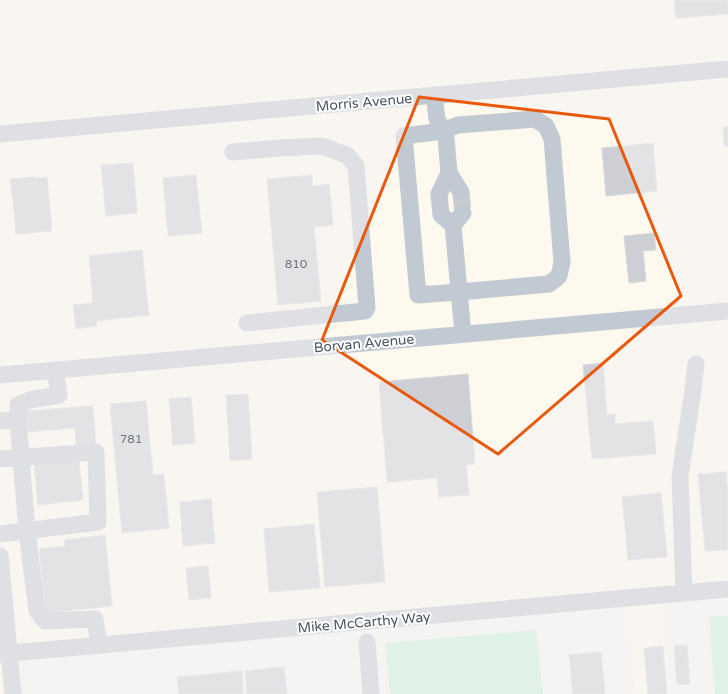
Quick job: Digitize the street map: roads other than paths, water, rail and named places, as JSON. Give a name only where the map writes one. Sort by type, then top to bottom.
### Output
[{"type":"street","name":"Morris Avenue","points":[[0,134],[728,69]]},
{"type":"street","points":[[434,95],[437,119],[446,138],[449,173],[461,192]]},
{"type":"street","points":[[535,118],[546,126],[552,139],[562,262],[559,276],[549,284],[459,292],[418,295],[404,136],[442,131],[458,126],[535,118]]},
{"type":"street","points":[[233,152],[322,146],[347,155],[356,166],[367,308],[365,312],[247,323]]},
{"type":"street","points":[[449,173],[439,194],[441,215],[458,219],[459,292],[463,334]]},
{"type":"street","name":"Borvan Avenue","points":[[0,375],[728,311]]},
{"type":"street","points":[[684,593],[680,476],[696,364]]},
{"type":"street","points":[[55,370],[59,395],[29,400],[18,405],[21,457],[37,611],[44,621],[95,619],[99,645]]},
{"type":"street","points":[[0,421],[18,420]]},
{"type":"street","points":[[0,459],[96,452],[98,522],[0,534]]},
{"type":"street","points":[[0,565],[4,653],[13,694]]},
{"type":"street","name":"Mike McCarthy Way","points":[[4,653],[728,589]]},
{"type":"street","points":[[367,642],[371,694]]},
{"type":"tunnel","points":[[461,192],[463,213]]}]
